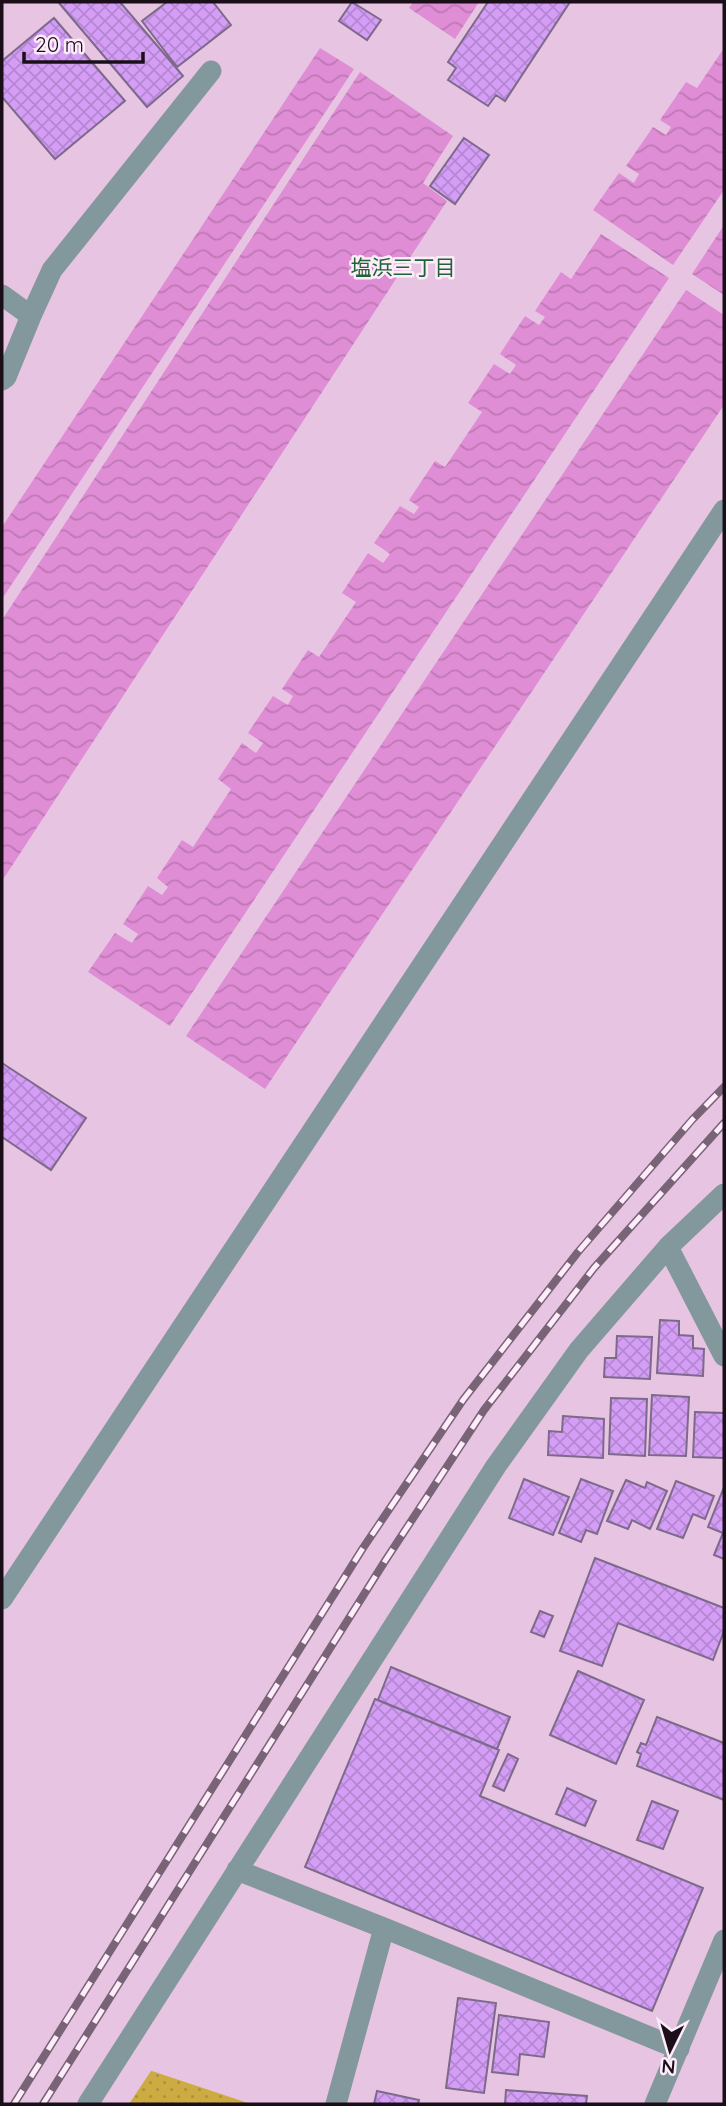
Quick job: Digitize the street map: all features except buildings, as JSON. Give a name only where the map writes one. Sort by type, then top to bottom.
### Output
[{"type":"street","points":[[2,380],[6,377],[52,270],[211,71]]},
{"type":"street","points":[[2,295],[31,316]]},
{"type":"street","points":[[2,1599],[724,510]]},
{"type":"street","points":[[88,2104],[496,1466],[579,1350],[668,1247],[724,1194]]},
{"type":"street","points":[[668,1247],[724,1356]]},
{"type":"street","points":[[237,1870],[678,2049]]},
{"type":"street","points":[[336,2104],[384,1928]]},
{"type":"street","points":[[655,2104],[724,1940]]},
{"type":"shaded area","points":[[152,2071],[251,2104],[129,2104]]},
{"type":"water","points":[[413,2],[479,2],[455,39],[409,8]]},
{"type":"water","points":[[320,48],[354,69],[2,599],[2,527]]},
{"type":"water","points":[[724,48],[724,190],[673,265],[593,210],[619,173],[634,183],[639,174],[626,166],[653,127],[666,135],[671,127],[660,120],[686,82],[697,88]]},
{"type":"water","points":[[360,72],[453,136],[423,183],[447,201],[2,881],[2,620]]},
{"type":"water","points":[[724,225],[724,295],[692,274]]},
{"type":"water","points":[[601,234],[669,278],[170,1026],[88,972],[115,933],[132,943],[138,934],[123,924],[148,886],[162,895],[168,887],[157,878],[182,840],[193,847],[231,789],[218,779],[242,743],[256,753],[263,743],[248,733],[273,696],[288,705],[293,696],[282,689],[308,650],[319,657],[356,602],[342,593],[368,553],[383,563],[390,554],[374,543],[400,506],[414,514],[419,507],[409,500],[435,461],[445,467],[482,412],[468,403],[494,364],[510,374],[516,365],[500,354],[525,316],[539,325],[545,317],[535,311],[561,272],[571,279]]},
{"type":"water","points":[[686,290],[724,315],[724,405],[265,1089],[186,1036]]},
{"type":"railway","points":[[14,2104],[363,1548],[463,1400],[578,1252],[724,1087]]},
{"type":"railway","points":[[43,2104],[385,1561],[484,1410],[594,1268],[724,1123]]},
{"type":"district","name":"塩浜三丁目","points":[[403,267]]}]
